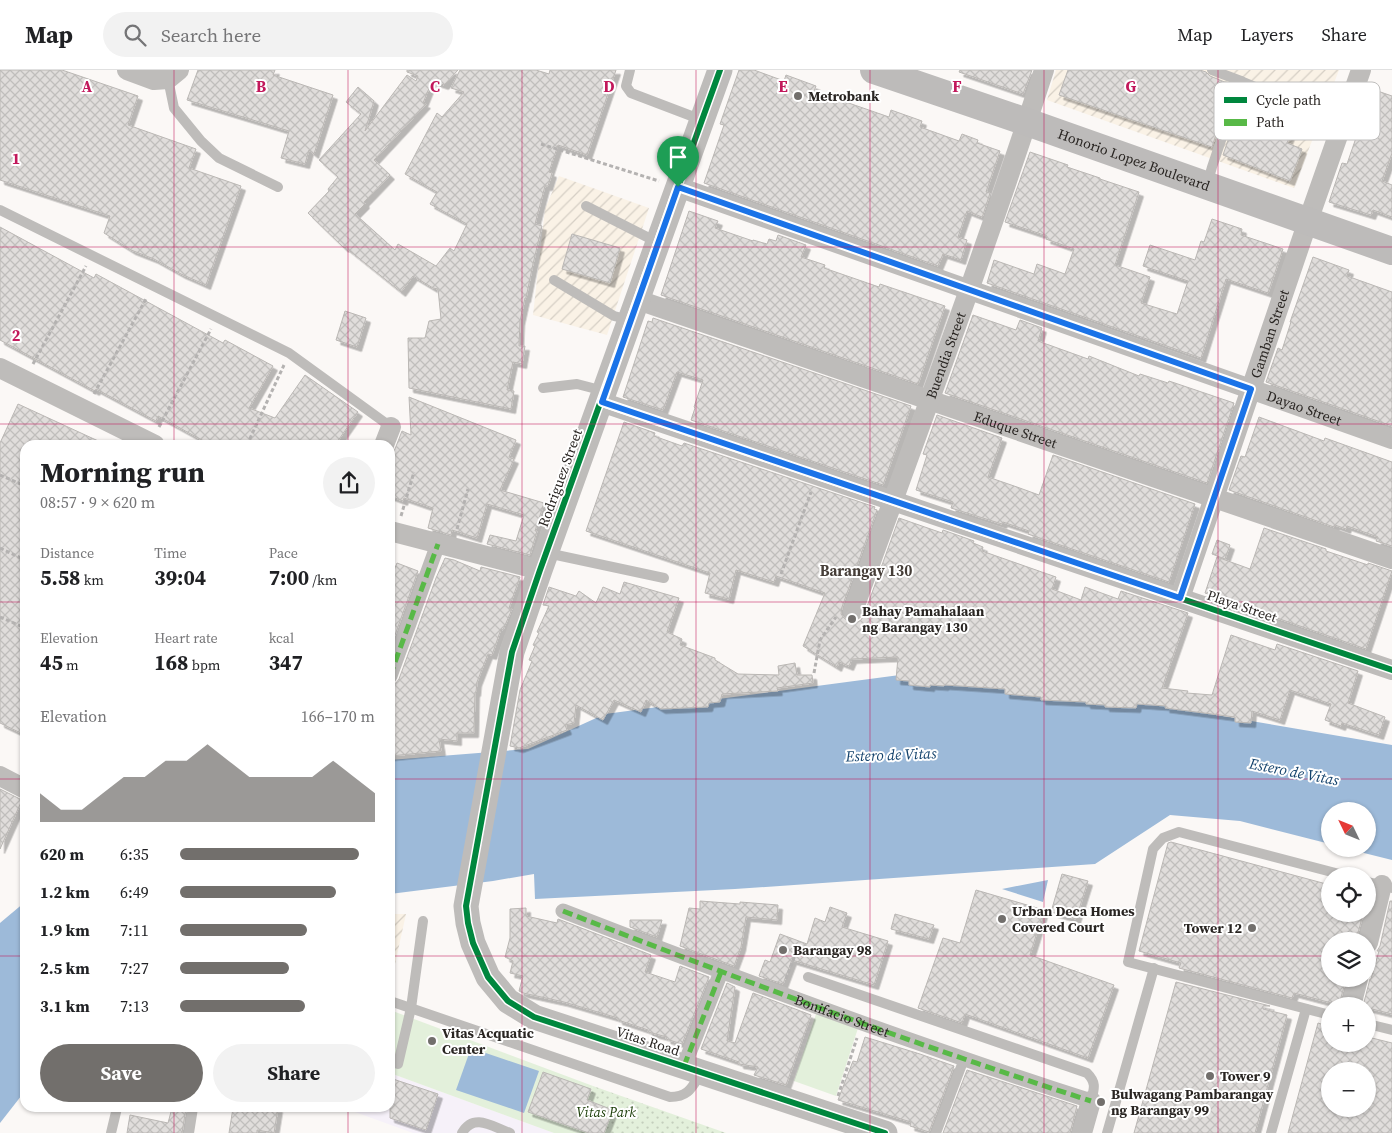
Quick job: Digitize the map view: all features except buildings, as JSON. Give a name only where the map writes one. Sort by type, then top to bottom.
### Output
[{"type":"main road","name":"Honorio Lopez Boulevard","points":[[874,70],[1392,251]]},
{"type":"street","points":[[127,70],[154,80],[173,74]]},
{"type":"street","name":"Rodriguez Street","points":[[466,906],[512,652],[720,70]]},
{"type":"street","name":"Buendia Street","points":[[853,611],[969,289],[1044,70]]},
{"type":"street","name":"Gamban Street","points":[[1357,82],[1361,70]]},
{"type":"street","name":"Gamban Street","points":[[1180,598],[1336,140]]},
{"type":"street","name":"Dayao Street","points":[[678,187],[1392,439]]},
{"type":"street","name":"Eduque Street","points":[[634,310],[929,400],[1392,559]]},
{"type":"street","points":[[2,373],[24,380],[145,440]]},
{"type":"street","name":"Playa Street","points":[[603,397],[893,500],[1392,670]]},
{"type":"street","points":[[395,532],[445,545],[544,561]]},
{"type":"street","points":[[395,664],[445,545]]},
{"type":"street","points":[[0,776],[20,786]]},
{"type":"street","points":[[1370,932],[1381,885]]},
{"type":"street","name":"Vitas Road","points":[[466,906],[472,943],[488,977],[508,1001],[534,1017],[832,1115],[878,1132]]},
{"type":"street","name":"Bonifacio Street","points":[[563,911],[781,994],[964,1059],[1091,1101]]},
{"type":"street","points":[[693,1069],[721,972]]},
{"type":"street","points":[[1082,1133],[1091,1101]]},
{"type":"lane","points":[[630,70],[626,86],[631,93],[703,120]]},
{"type":"lane","points":[[1212,70],[1241,81]]},
{"type":"lane","points":[[173,74],[174,108],[201,140],[220,158],[278,187]]},
{"type":"lane","points":[[1207,186],[1221,140]]},
{"type":"lane","points":[[586,206],[659,242]]},
{"type":"lane","points":[[0,210],[289,353],[387,436]]},
{"type":"lane","points":[[554,280],[614,316],[634,310]]},
{"type":"lane","points":[[543,388],[577,384],[603,397]]},
{"type":"lane","points":[[544,561],[664,578]]},
{"type":"lane","points":[[1321,869],[1179,832],[1163,838],[1153,849],[1128,962],[1321,1013]]},
{"type":"lane","points":[[398,1064],[411,1008],[423,921]]},
{"type":"lane","points":[[1106,1133],[1154,968]]},
{"type":"lane","points":[[808,977],[1087,1073],[1092,1078],[1094,1086],[1091,1101]]},
{"type":"lane","points":[[395,1003],[670,1097],[680,1097],[689,1092],[693,1069]]},
{"type":"lane","points":[[1271,1133],[1306,1009]]},
{"type":"lane","points":[[1376,1026],[1392,1030]]},
{"type":"lane","points":[[936,1133],[964,1059]]},
{"type":"lane","points":[[111,1133],[116,1112]]},
{"type":"lane","points":[[190,1133],[193,1112]]},
{"type":"lane","points":[[462,1133],[473,1122],[482,1122],[508,1133]]},
{"type":"path","points":[[540,144],[678,187]]},
{"type":"path","points":[[24,380],[87,264]]},
{"type":"path","points":[[85,410],[147,296]]},
{"type":"path","points":[[155,440],[212,329]]},
{"type":"path","points":[[250,440],[289,353]]},
{"type":"path","points":[[395,526],[414,472]]},
{"type":"path","points":[[0,475],[20,484]]},
{"type":"path","points":[[445,545],[468,489]]},
{"type":"path","points":[[781,574],[812,490]]},
{"type":"path","points":[[0,548],[20,558]]},
{"type":"path","points":[[814,673],[820,640],[842,610],[853,611]]},
{"type":"path","points":[[0,617],[20,626]]},
{"type":"path","points":[[781,994],[800,942]]},
{"type":"path","points":[[785,1100],[816,1006]]},
{"type":"path","points":[[832,1115],[862,1023]]},
{"type":"shaded area","points":[[1056,70],[1339,70],[1334,82],[1214,82],[1214,140],[1312,140],[1294,188],[1047,100]]},
{"type":"shaded area","points":[[559,176],[649,208],[607,335],[533,315],[545,209]]},
{"type":"shaded area","points":[[395,914],[406,914],[395,964]]},
{"type":"shaded area","points":[[395,1075],[554,1133],[413,1133],[355,1112],[395,1112]]},
{"type":"green space","points":[[817,1011],[859,1025],[836,1096],[794,1081]]},
{"type":"green space","name":"Vitas Acquatic Center","points":[[395,1012],[593,1086],[576,1133],[554,1133],[395,1075]]},
{"type":"green space","name":"Vitas Park","points":[[593,1086],[726,1133],[576,1133]]},
{"type":"water","name":"Estero de Vitas","points":[[945,669],[1392,745],[1392,860],[1376,856],[1376,802],[1321,802],[1321,842],[1240,821],[1170,815],[1095,864],[735,889],[535,899],[534,874],[395,893],[395,760],[528,749],[605,714]]},
{"type":"water","points":[[1048,880],[1043,902],[1002,889]]},
{"type":"water","points":[[20,906],[20,1097],[0,1123],[0,923]]},
{"type":"water","points":[[471,1048],[539,1071],[524,1113],[456,1090]]},
{"type":"marked path","points":[[395,662],[438,544]]},
{"type":"marked path","points":[[563,911],[826,1010],[958,1057],[1091,1101]]},
{"type":"marked path","points":[[684,1066],[721,972]]},
{"type":"cycle path","points":[[720,70],[512,652],[466,906],[468,923],[473,943],[488,977],[508,1001],[534,1017],[885,1133]]},
{"type":"cycle path","points":[[601,402],[1392,670]]},
{"type":"place","name":"Metrobank","points":[[798,96]]},
{"type":"place","name":"Bahay Pamahalaan ng Barangay 130","points":[[852,619]]},
{"type":"place","name":"Urban Deca Homes Covered Court","points":[[1002,919]]},
{"type":"place","name":"Tower 12","points":[[1252,928]]},
{"type":"place","name":"Barangay 98","points":[[783,950]]},
{"type":"place","name":"Vitas Acquatic Center","points":[[432,1041]]},
{"type":"place","name":"Tower 9","points":[[1210,1076]]},
{"type":"place","name":"Bulwagang Pambarangay ng Barangay 99","points":[[1101,1102]]},
{"type":"district","name":"Barangay 130","points":[[866,571]]},
{"type":"route","points":[[678,187],[1251,389],[1180,598],[602,402],[678,187]]}]
